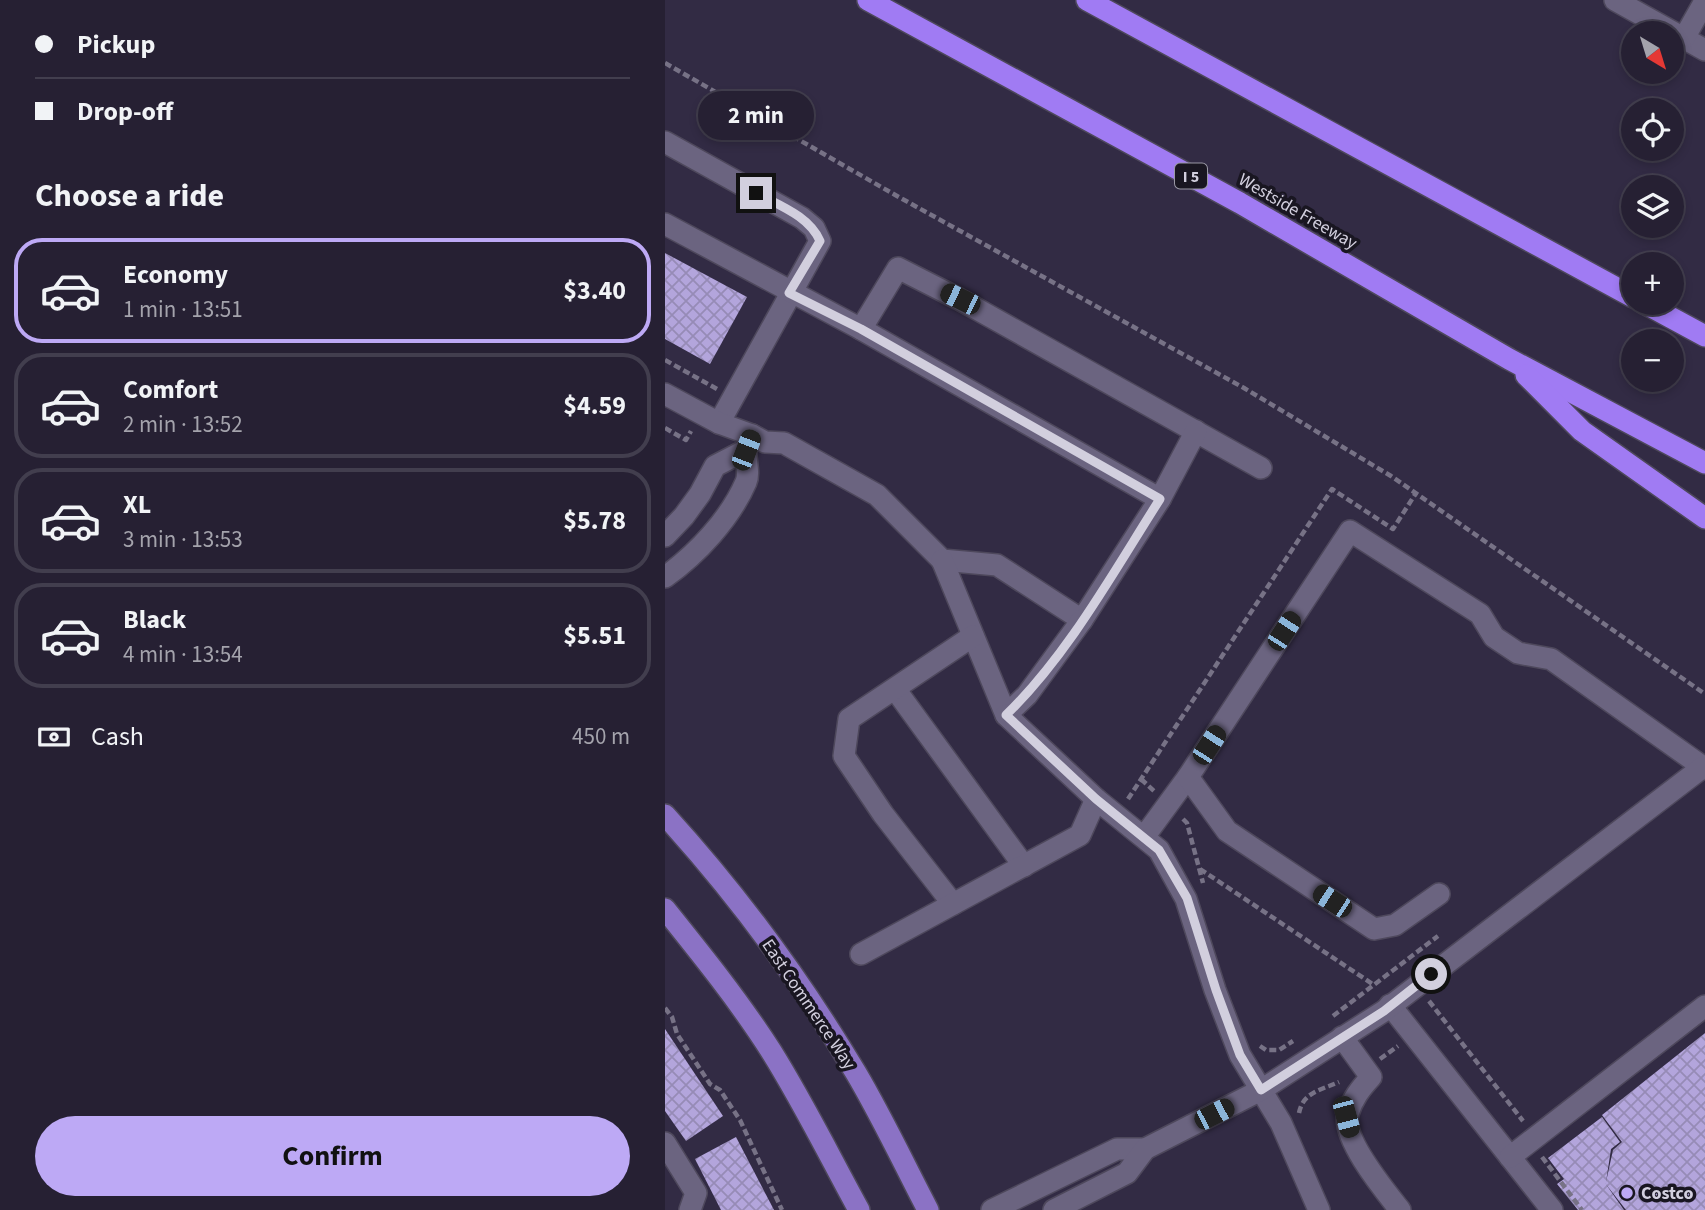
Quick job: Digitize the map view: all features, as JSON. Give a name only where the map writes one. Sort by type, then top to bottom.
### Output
[{"type":"highway","name":"Westside Freeway","points":[[868,0],[1240,203],[1510,359],[1705,464]]},
{"type":"highway","points":[[1087,0],[1621,290]]},
{"type":"highway","points":[[1666,315],[1705,336]]},
{"type":"highway","points":[[1510,359],[1582,431],[1705,518]]},
{"type":"main road","name":"East Commerce Way","points":[[665,815],[732,892],[822,1019],[857,1074],[928,1210]]},
{"type":"main road","points":[[665,909],[770,1049],[859,1210]]},
{"type":"street","points":[[1619,1],[1654,21]]},
{"type":"street","points":[[1705,1],[1684,38],[1705,50]]},
{"type":"street","points":[[665,142],[802,218],[814,228],[820,241],[719,424]]},
{"type":"street","points":[[665,225],[861,329],[1160,499]]},
{"type":"street","points":[[861,329],[898,268],[960,299],[1261,468]]},
{"type":"street","points":[[665,394],[749,443]]},
{"type":"street","points":[[1006,715],[1027,695],[1082,620],[1160,499],[1196,431]]},
{"type":"street","points":[[665,577],[689,559],[729,509],[747,480],[749,443]]},
{"type":"street","points":[[665,536],[701,494],[715,466],[749,443],[784,443],[877,495],[942,560],[1006,715],[1096,799],[1159,850],[1187,898],[1240,1055],[1281,1123],[1319,1210]]},
{"type":"street","points":[[1055,1210],[1127,1173],[1145,1149],[1261,1090],[1390,1005],[1704,768],[1551,659],[1518,653],[1494,637],[1480,614],[1350,531],[1188,777],[1144,836]]},
{"type":"street","points":[[942,560],[996,565],[1082,620]]},
{"type":"street","points":[[953,904],[883,814],[844,756],[849,719],[973,636]]},
{"type":"street","points":[[895,689],[1024,866]]},
{"type":"street","points":[[1188,777],[1227,831],[1374,929],[1395,925],[1439,894]]},
{"type":"street","points":[[861,954],[1080,835],[1096,799]]},
{"type":"street","points":[[1390,1005],[1552,1210]]},
{"type":"street","points":[[1510,1157],[1705,1006]]},
{"type":"street","points":[[1342,1037],[1371,1077],[1355,1095],[1346,1117],[1354,1146],[1400,1210]]},
{"type":"street","points":[[665,1143],[696,1193],[690,1210]]},
{"type":"street","points":[[992,1210],[1117,1149],[1145,1149]]},
{"type":"path","points":[[665,63],[897,196],[1244,388],[1416,494],[1705,694]]},
{"type":"path","points":[[665,360],[723,393]]},
{"type":"path","points":[[1128,799],[1332,489],[1393,529],[1416,494]]},
{"type":"path","points":[[1141,779],[1187,822],[1205,888]]},
{"type":"path","points":[[1199,869],[1374,985]]},
{"type":"path","points":[[1330,1018],[1438,936]]},
{"type":"path","points":[[1400,965],[1547,1151],[1541,1156],[1582,1210]]},
{"type":"path","points":[[665,1008],[672,1017],[677,1034],[710,1084],[720,1090],[740,1120],[782,1210]]},
{"type":"path","points":[[1256,1042],[1266,1050],[1279,1050],[1299,1038]]},
{"type":"path","points":[[1301,1122],[1301,1104],[1306,1096],[1366,1069],[1398,1045],[1406,1056]]},
{"type":"path","points":[[1538,1193],[1558,1178]]},
{"type":"building","points":[[665,253],[747,297],[710,364],[665,339]]},
{"type":"building","points":[[665,1029],[723,1116],[686,1141],[665,1111]]},
{"type":"building","points":[[1705,1033],[1705,1210],[1626,1210],[1605,1183],[1624,1210],[1578,1210],[1557,1184],[1564,1179],[1548,1158],[1602,1117],[1620,1142],[1611,1149],[1606,1182],[1613,1150],[1622,1142],[1602,1115]]},
{"type":"building","points":[[736,1137],[774,1210],[721,1210],[695,1159]]},
{"type":"place","name":"Costco","points":[[1627,1193]]},
{"type":"route","points":[[756,193],[802,218],[814,228],[820,241],[789,293],[861,329],[1160,499],[1082,620],[1027,695],[1006,715],[1096,799],[1159,850],[1187,898],[1240,1055],[1261,1090],[1384,1011],[1431,974]]}]
